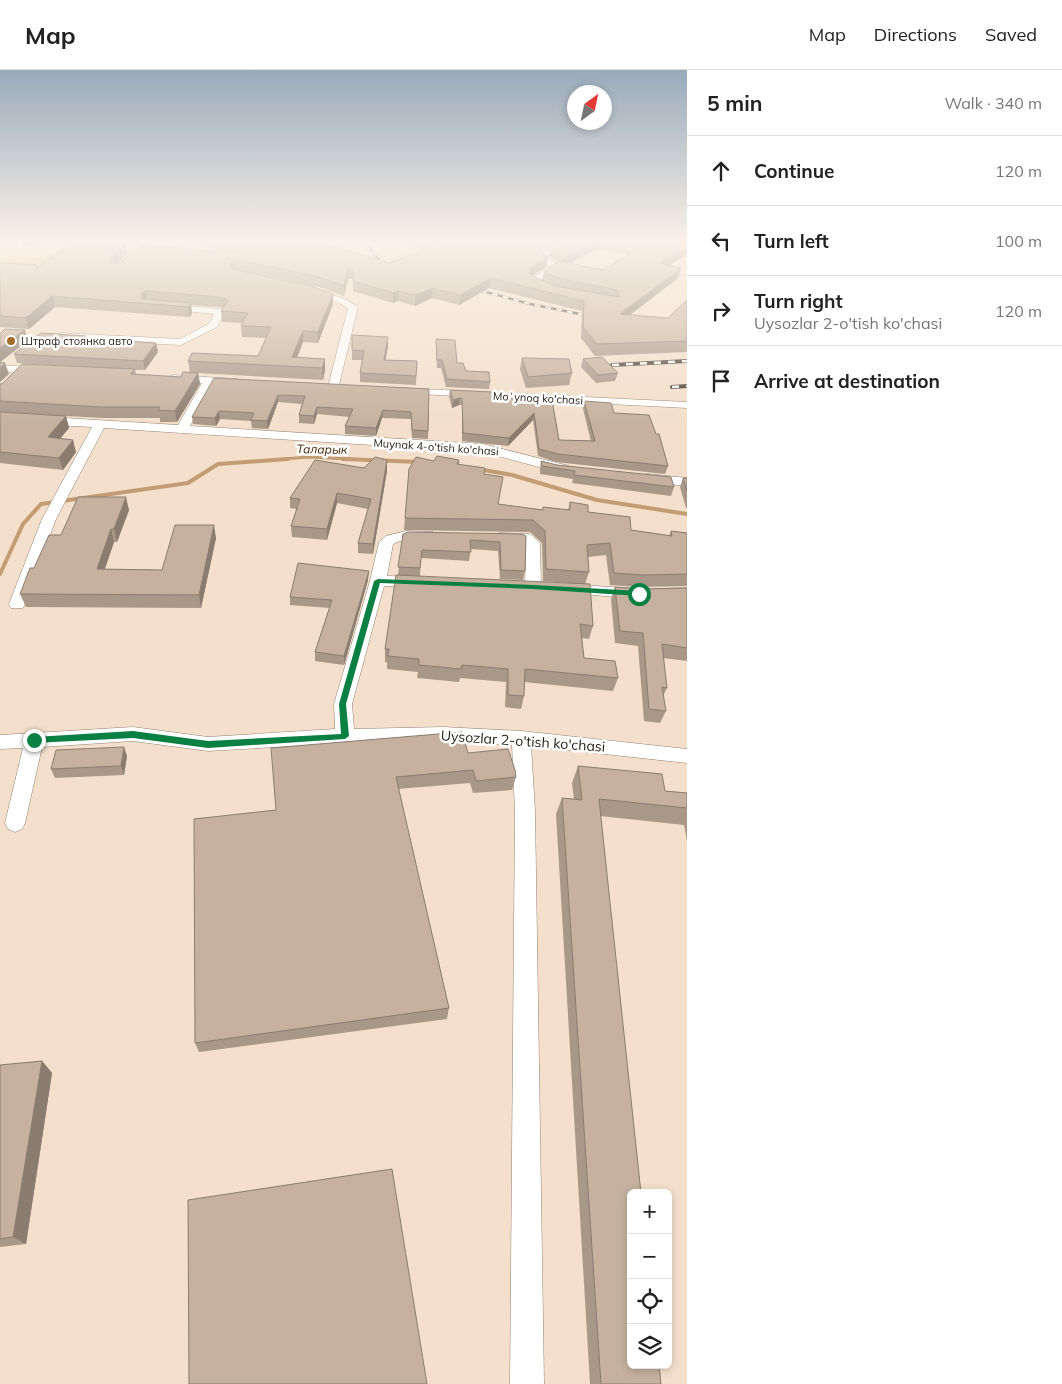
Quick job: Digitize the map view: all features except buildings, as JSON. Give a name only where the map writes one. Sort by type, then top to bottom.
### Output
[{"type":"street","points":[[334,387],[353,307],[344,302]]},
{"type":"street","points":[[47,335],[180,342],[214,325],[220,312],[158,306]]},
{"type":"street","points":[[1,368],[16,356]]},
{"type":"street","points":[[1,368],[52,371]]},
{"type":"street","points":[[11,381],[22,369]]},
{"type":"street","points":[[160,378],[248,383]]},
{"type":"street","points":[[182,430],[209,380]]},
{"type":"street","name":"Moʻynoq ko'chasi","points":[[394,390],[687,405]]},
{"type":"street","name":"Muynak 4-o'tish ko'chasi","points":[[0,418],[483,448],[508,453],[552,468],[573,470]]},
{"type":"street","points":[[17,604],[49,519],[100,424]]},
{"type":"street","points":[[638,477],[687,482]]},
{"type":"street","points":[[345,736],[342,704],[378,581],[386,542],[390,538],[407,535],[446,536]]},
{"type":"street","points":[[486,536],[525,538],[533,542],[533,587]]},
{"type":"street","points":[[378,581],[436,583]]},
{"type":"street","points":[[514,586],[639,594],[687,593]]},
{"type":"street","name":"Uysozlar 2-o'tish ko'chasi","points":[[0,742],[133,734],[208,744],[345,736],[443,734],[521,738],[687,756]]},
{"type":"street","points":[[521,738],[525,811],[527,1384]]},
{"type":"street","points":[[15,823],[34,740]]},
{"type":"waterway","name":"Таларык","points":[[272,460],[308,457],[371,460]]},
{"type":"waterway","name":"Таларык","points":[[0,574],[23,524],[41,504],[188,483],[218,464],[288,459]]},
{"type":"waterway","name":"Таларык","points":[[343,459],[420,462]]},
{"type":"waterway","name":"Таларык","points":[[478,469],[512,475],[597,500],[687,514]]},
{"type":"railway","points":[[524,302],[595,317]]},
{"type":"railway","points":[[612,365],[687,361]]},
{"type":"railway","points":[[672,387],[687,386]]},
{"type":"place","name":"Штраф стоянка авто","points":[[11,341]]},
{"type":"route","points":[[34,740],[133,734],[208,744],[345,736],[342,704],[378,581],[456,583],[639,594]]}]
